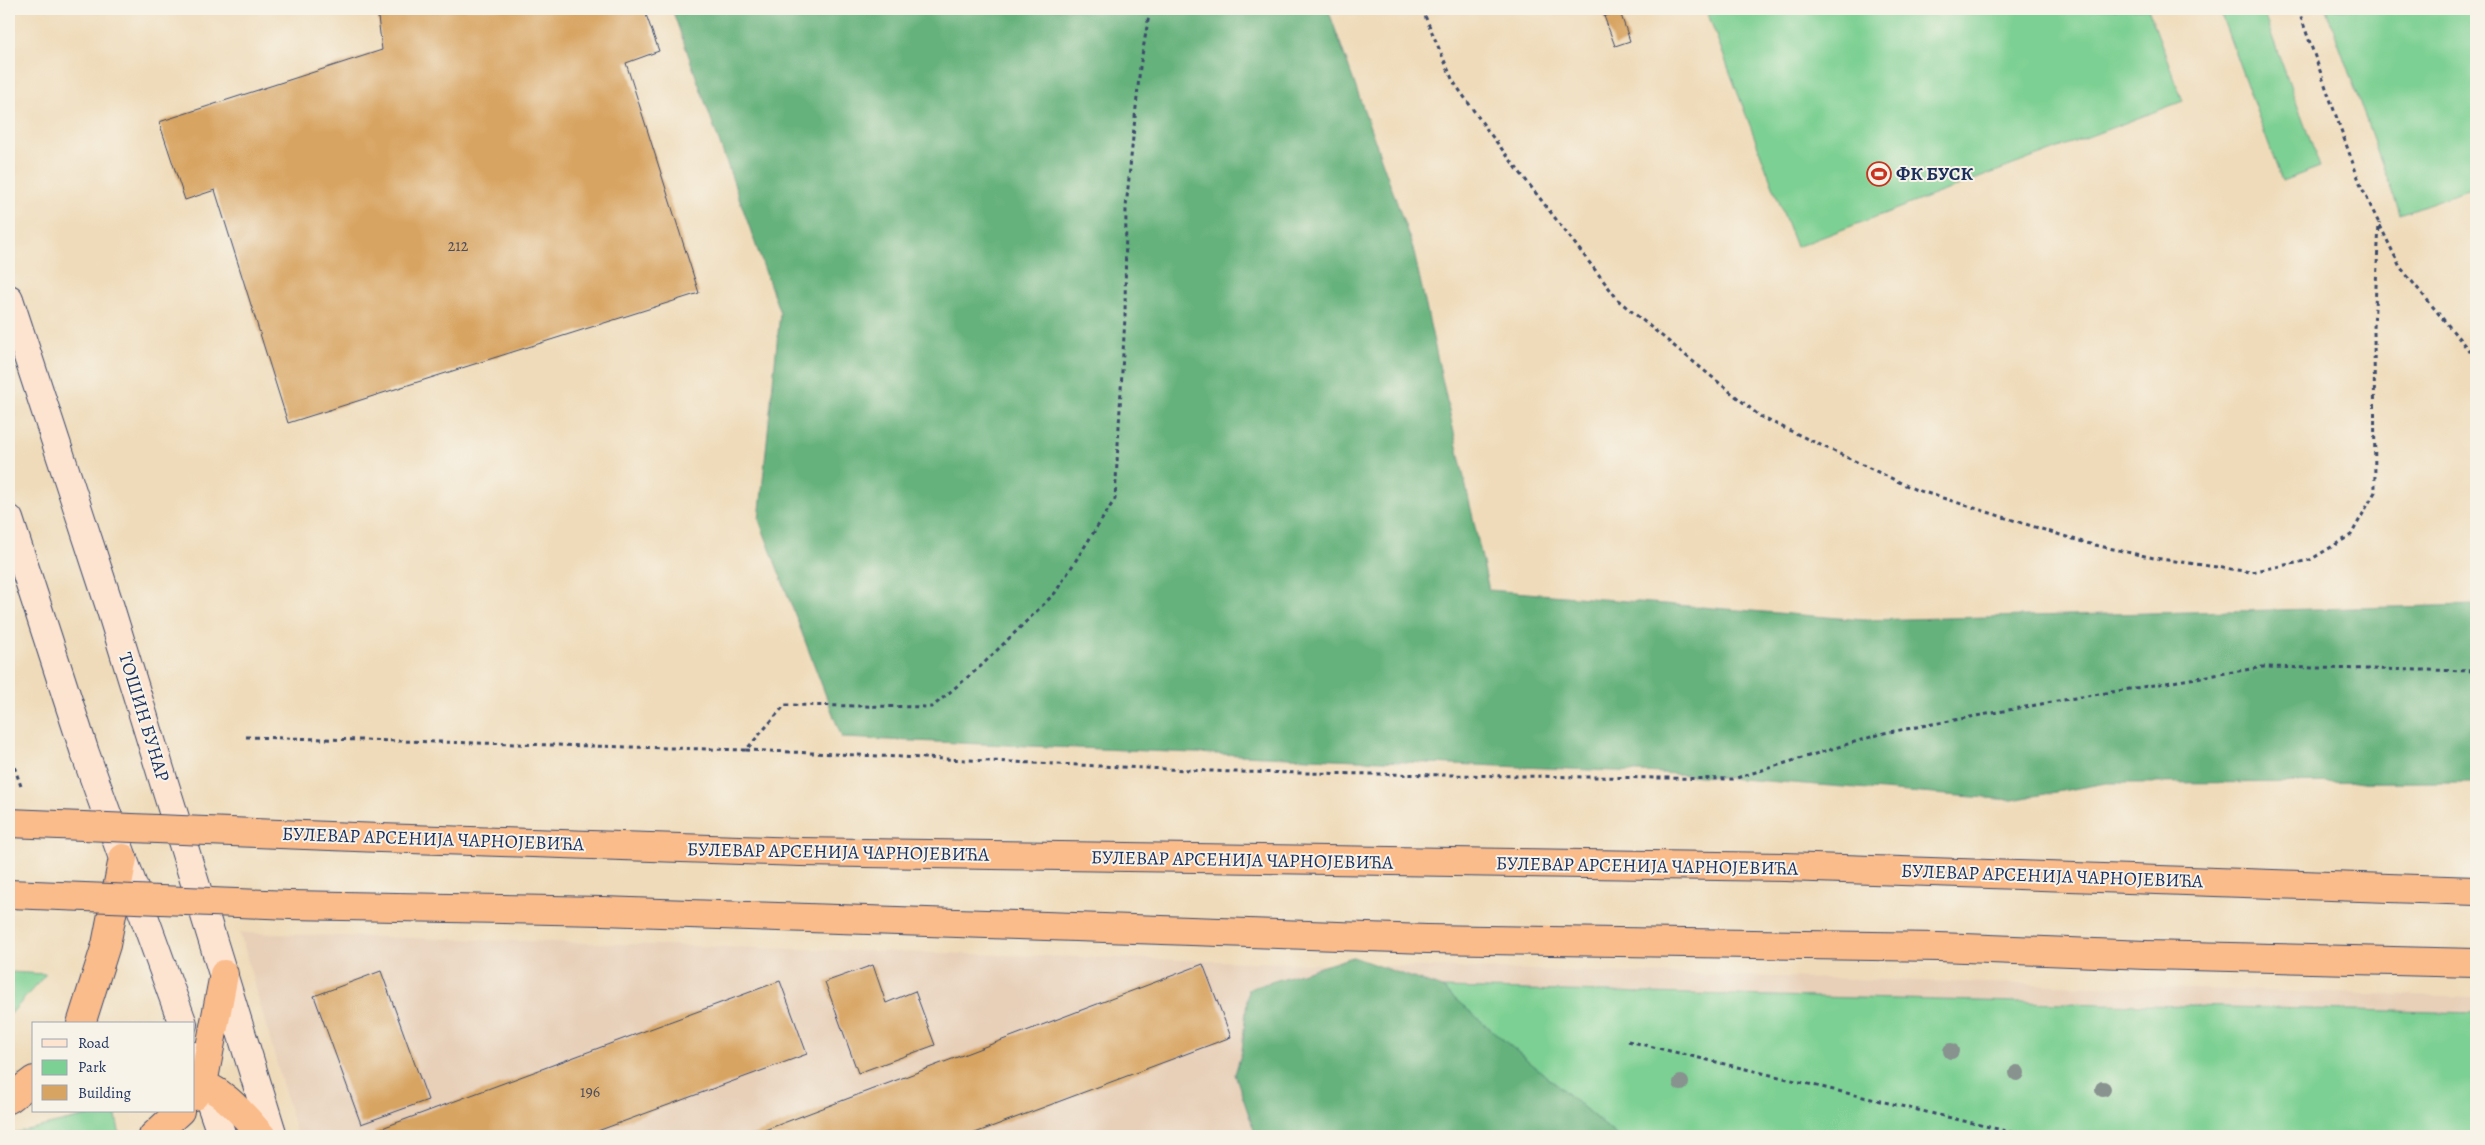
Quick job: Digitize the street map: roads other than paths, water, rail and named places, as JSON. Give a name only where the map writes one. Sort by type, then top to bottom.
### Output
[{"type":"highway","name":"БУЛЕВАР АРСЕНИЈА ЧАРНОЈЕВИЋА","points":[[9,823],[791,851],[1805,868],[2476,891]]},
{"type":"highway","points":[[82,1022],[106,945],[123,858]]},
{"type":"highway","points":[[9,894],[1428,939],[1939,948],[2476,963]]},
{"type":"highway","points":[[224,974],[197,1087],[222,1096],[262,1136]]},
{"type":"highway","points":[[9,1099],[32,1082]]},
{"type":"highway","points":[[9,1112],[32,1106]]},
{"type":"highway","points":[[153,1136],[179,1112]]},
{"type":"main road","name":"ТОШИН БУНАР","points":[[9,299],[109,604],[273,1136]]},
{"type":"main road","points":[[9,519],[84,753],[182,1022]]},
{"type":"main road","points":[[195,1066],[197,1087],[222,1136]]},
{"type":"place","name":"ФК БУСК","points":[[1879,174]]}]
